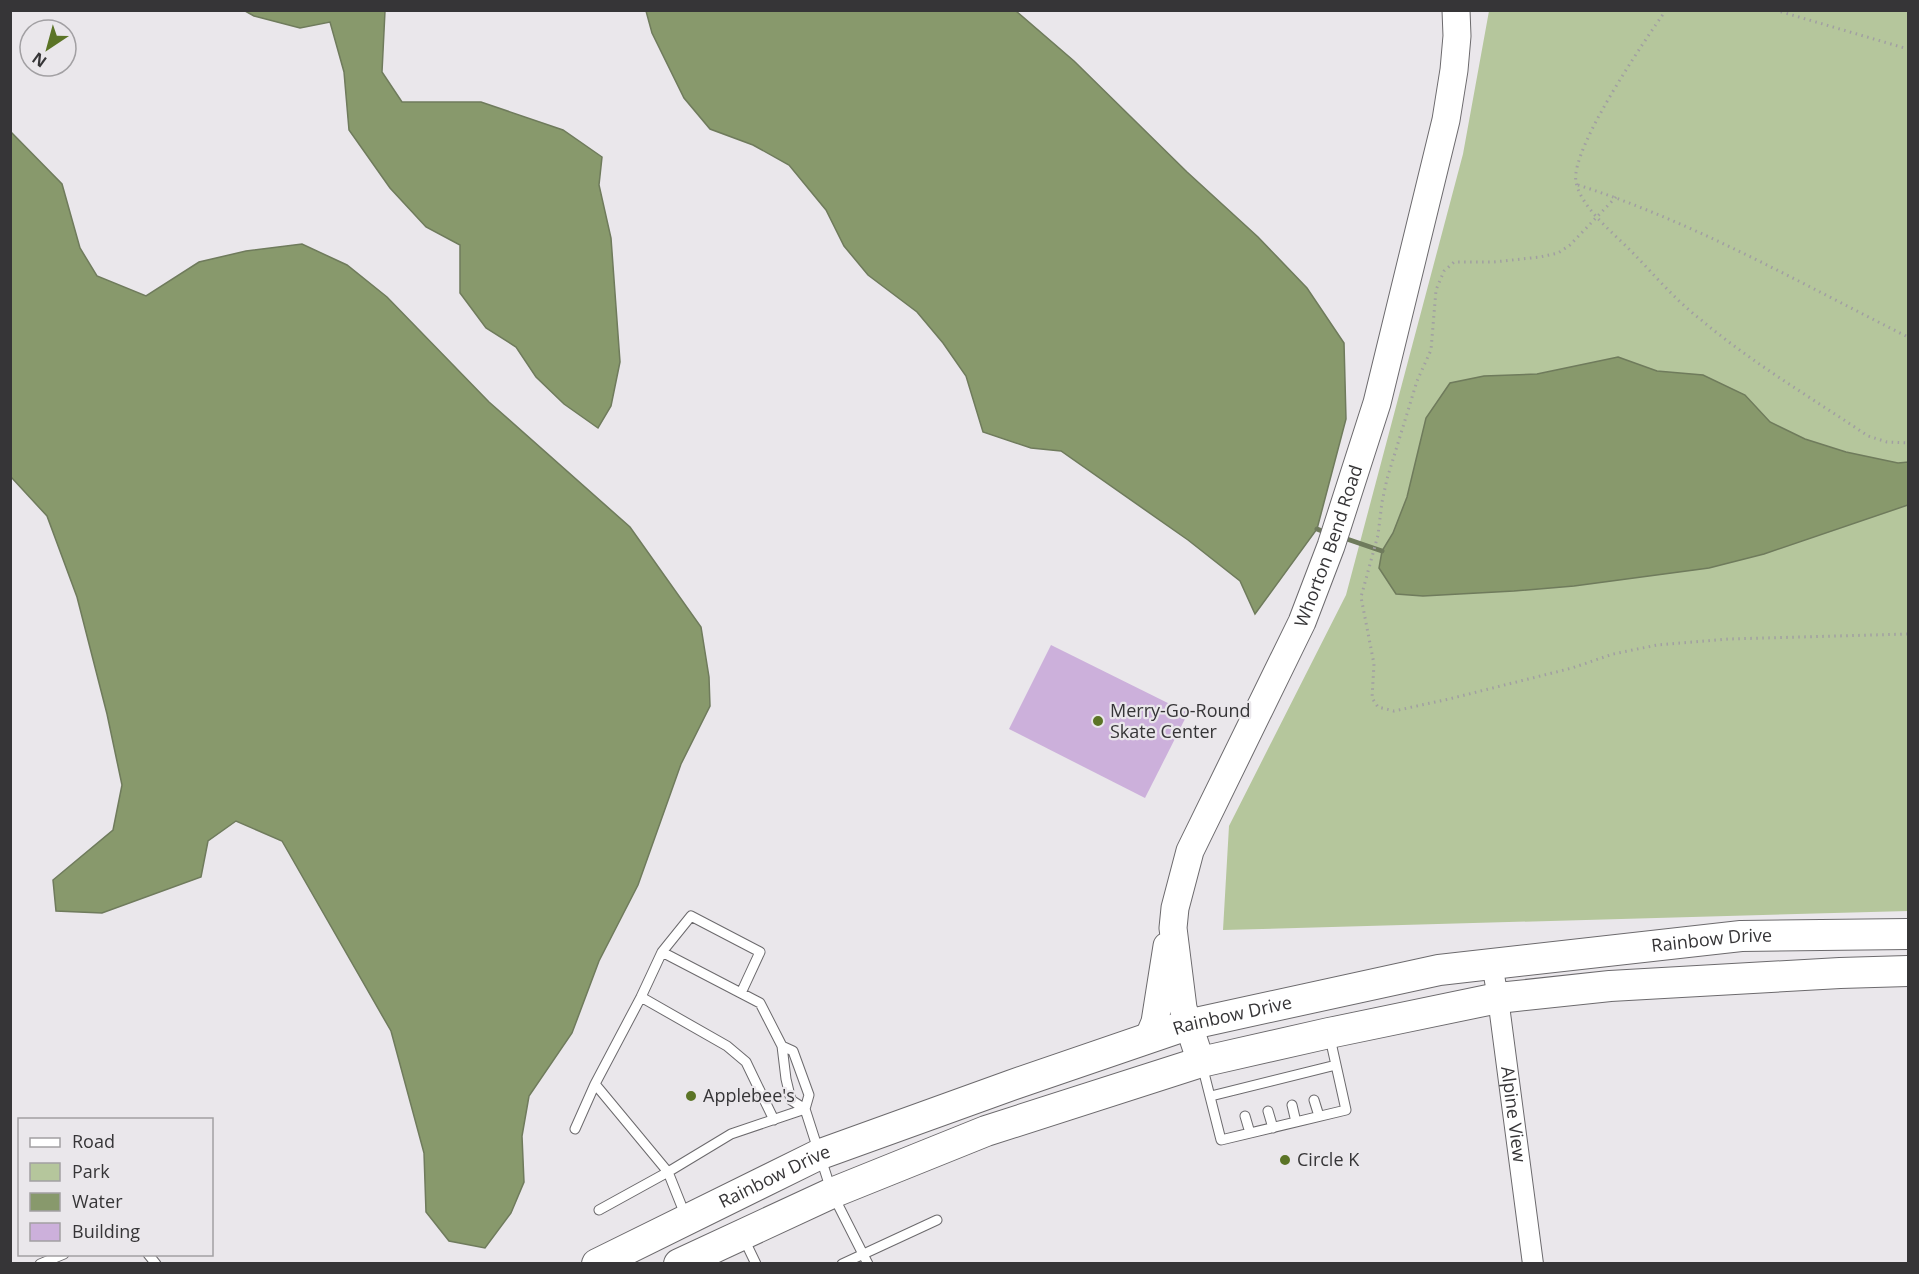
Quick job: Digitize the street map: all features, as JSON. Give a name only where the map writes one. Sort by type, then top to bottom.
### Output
[{"type":"main road","name":"Whorton Bend Road","points":[[1201,1062],[1182,1008],[1173,928],[1175,908],[1190,851],[1302,621],[1331,546],[1377,403],[1446,120],[1454,70],[1457,36],[1456,10]]},
{"type":"main road","points":[[1148,1039],[1155,1022],[1164,956],[1173,928]]},
{"type":"main road","name":"Rainbow Drive","points":[[597,1263],[818,1155],[1187,1025],[1439,970],[1741,936],[1908,934]]},
{"type":"main road","name":"Rainbow Drive","points":[[679,1263],[832,1193],[986,1131],[1201,1062],[1498,998],[1622,985],[1908,971]]},
{"type":"street","name":"Alpine View","points":[[1492,964],[1533,1263]]},
{"type":"lane","points":[[575,1129],[595,1084],[662,952],[691,916],[760,952],[741,993]]},
{"type":"lane","points":[[662,952],[760,1003],[782,1046],[786,1079],[792,1100],[805,1109]]},
{"type":"lane","points":[[641,997],[727,1046],[746,1062],[774,1120]]},
{"type":"lane","points":[[1201,1062],[1221,1140],[1346,1110],[1329,1033]]},
{"type":"lane","points":[[782,1046],[793,1052],[809,1095],[805,1109],[818,1155],[832,1193],[868,1263]]},
{"type":"lane","points":[[1211,1096],[1262,1088],[1308,1076],[1336,1065]]},
{"type":"lane","points":[[595,1084],[668,1172],[687,1219]]},
{"type":"lane","points":[[1314,1100],[1319,1116]]},
{"type":"lane","points":[[1292,1105],[1296,1122]]},
{"type":"lane","points":[[599,1210],[731,1134],[805,1109]]},
{"type":"lane","points":[[1268,1111],[1272,1128]]},
{"type":"lane","points":[[1245,1116],[1250,1133]]},
{"type":"lane","points":[[842,1263],[937,1220]]},
{"type":"lane","points":[[742,1234],[756,1263]]},
{"type":"lane","points":[[40,1263],[59,1256]]},
{"type":"path","points":[[1666,10],[1588,134],[1577,163],[1578,185],[1588,208],[1698,318],[1742,353],[1868,436],[1887,442],[1908,443]]},
{"type":"path","points":[[1776,10],[1908,49]]},
{"type":"path","points":[[1578,185],[1616,197],[1710,237],[1908,337]]},
{"type":"path","points":[[1616,197],[1569,245],[1558,252],[1540,257],[1494,262],[1454,262],[1444,270],[1436,290],[1431,350],[1417,381],[1387,480],[1378,535],[1361,597],[1374,664],[1372,698],[1378,707],[1394,711],[1572,668],[1612,654],[1657,645],[1728,639],[1908,634]]},
{"type":"green space","points":[[1489,11],[1908,11],[1908,911],[1223,930],[1229,826],[1346,595],[1463,154]]},
{"type":"water","points":[[245,11],[385,11],[382,72],[402,102],[481,102],[563,130],[602,157],[599,185],[611,238],[620,362],[611,406],[598,428],[564,404],[536,377],[516,347],[486,328],[460,293],[460,245],[426,227],[390,188],[349,130],[344,72],[330,22],[300,28],[254,16]]},
{"type":"water","points":[[646,11],[1016,11],[1074,61],[1187,172],[1258,237],[1307,288],[1344,343],[1346,419],[1317,529],[1255,614],[1240,581],[1188,540],[1061,451],[1031,448],[983,432],[966,376],[943,343],[917,312],[868,275],[844,246],[826,210],[789,165],[753,145],[710,129],[684,98],[652,33]]},
{"type":"water","points":[[11,132],[62,184],[80,248],[97,276],[146,296],[199,262],[246,251],[302,244],[347,265],[387,297],[489,402],[630,527],[701,627],[709,677],[710,706],[681,764],[638,885],[599,961],[572,1033],[529,1096],[522,1136],[524,1182],[511,1213],[485,1248],[449,1241],[426,1212],[424,1153],[391,1031],[282,841],[236,821],[208,841],[201,877],[102,913],[56,911],[53,880],[113,830],[122,785],[107,714],[77,597],[47,516],[11,477]]},
{"type":"water","points":[[1618,357],[1657,371],[1703,375],[1745,395],[1770,422],[1805,439],[1846,452],[1898,463],[1908,462],[1908,505],[1764,554],[1709,568],[1574,586],[1514,591],[1423,596],[1396,594],[1379,568],[1382,551],[1393,533],[1407,497],[1426,418],[1450,383],[1484,376],[1537,374]]},
{"type":"building","name":"Merry-Go-Round Skate Center","points":[[1051,645],[1188,713],[1145,798],[1009,729]]},
{"type":"waterway","points":[[1317,529],[1327,533]]},
{"type":"waterway","points":[[1341,537],[1382,551]]},
{"type":"place","name":"Merry-Go-Round Skate Center","points":[[1098,721]]},
{"type":"place","name":"Applebee's","points":[[691,1096]]},
{"type":"place","name":"Circle K","points":[[1285,1160]]}]
